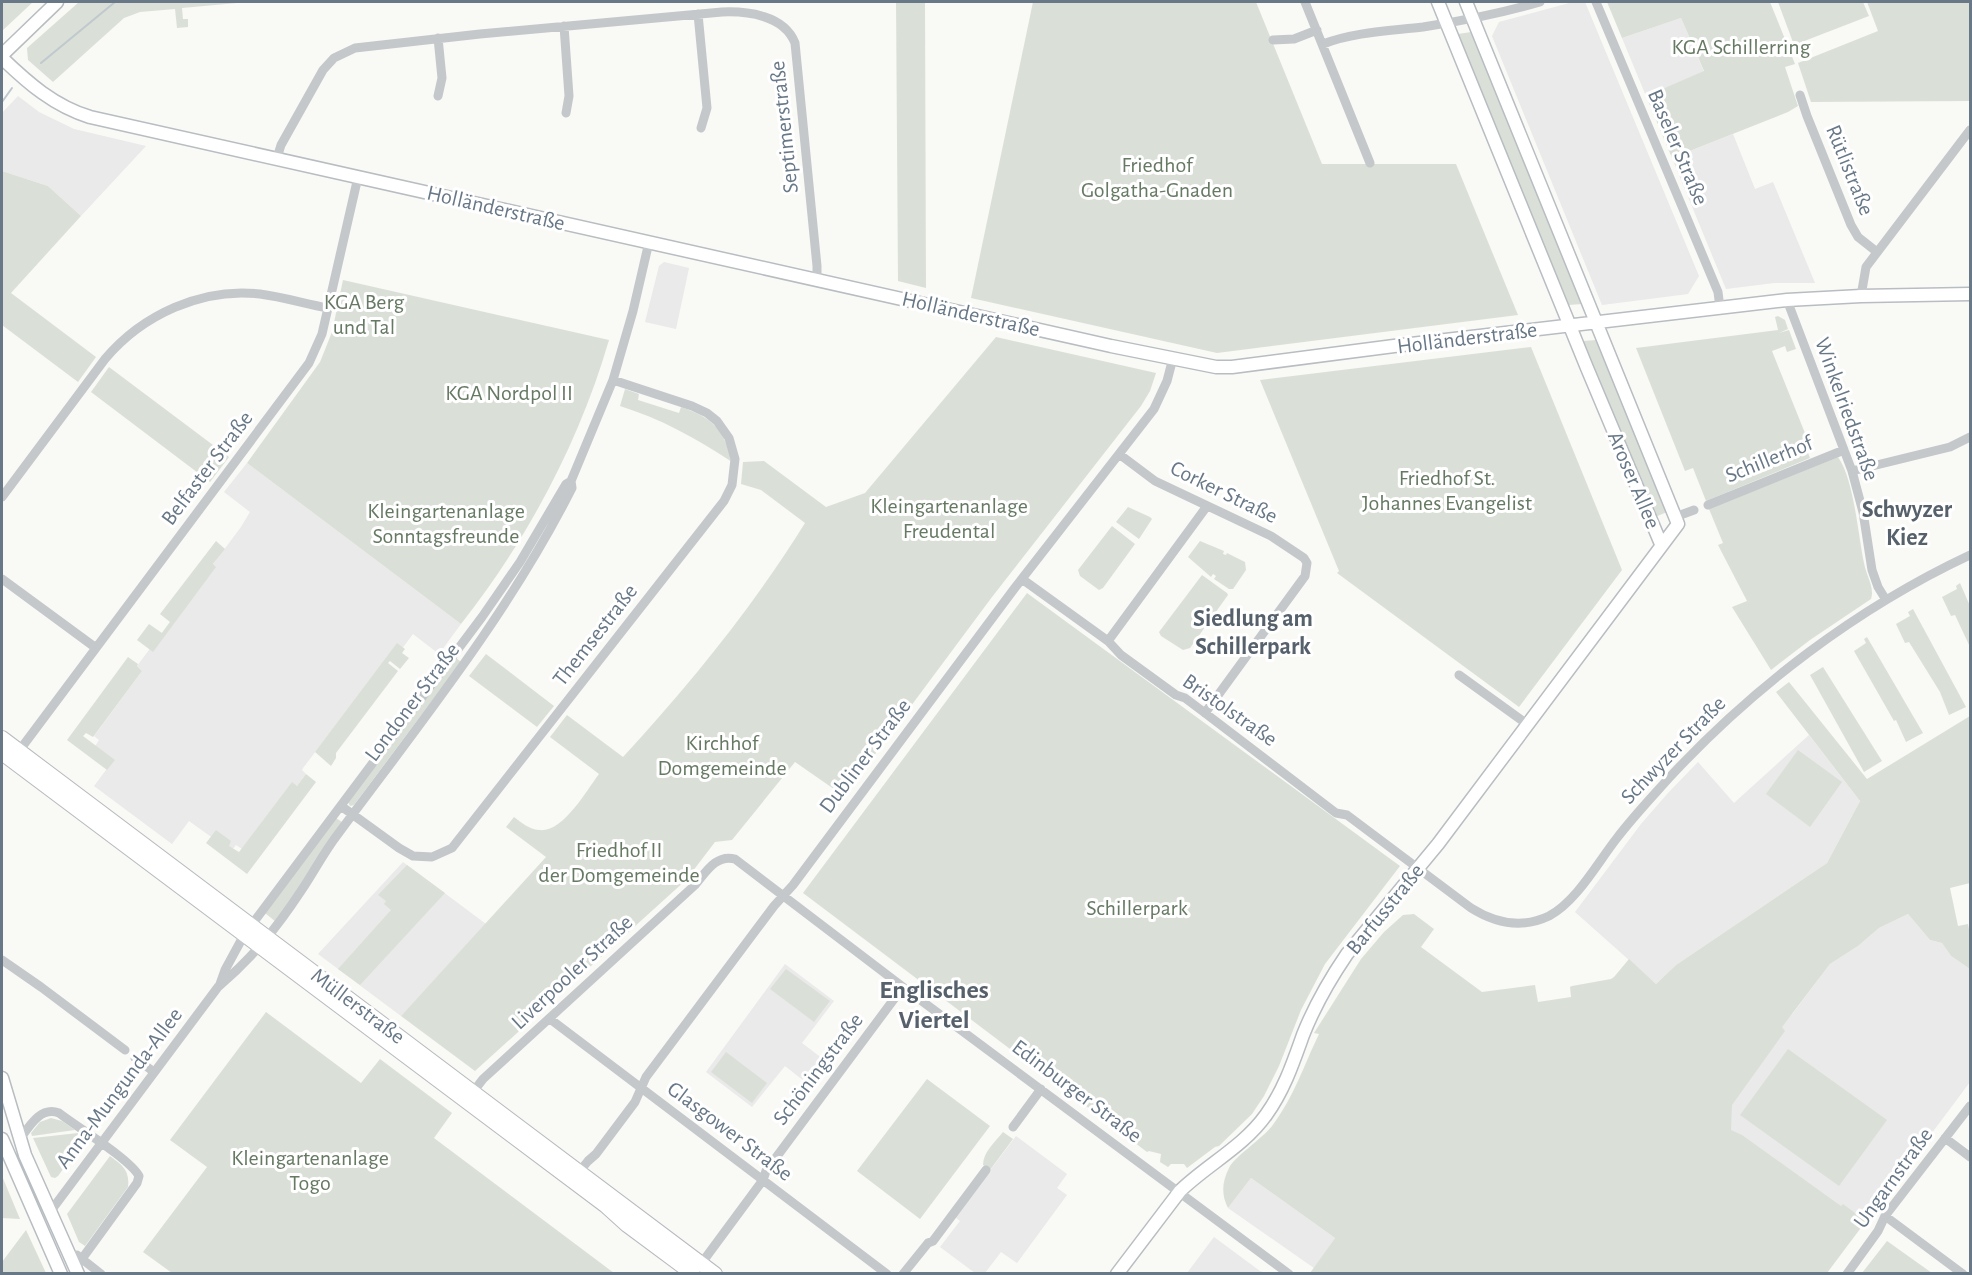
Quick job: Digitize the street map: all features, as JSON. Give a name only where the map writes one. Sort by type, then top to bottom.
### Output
[{"type":"main road","name":"Müllerstraße","points":[[2,738],[248,930]]},
{"type":"main road","name":"Müllerstraße","points":[[2,753],[248,930],[696,1270],[715,1274]]},
{"type":"main road","name":"Müllerstraße","points":[[264,942],[473,1092],[579,1172],[696,1270]]},
{"type":"street","points":[[2,57],[57,2]]},
{"type":"street","points":[[1305,2],[1370,163]]},
{"type":"street","name":"Aroser Allee","points":[[1438,2],[1661,544],[1678,524],[1466,2]]},
{"type":"street","points":[[1323,44],[1343,37],[1447,23],[1540,2]]},
{"type":"street","name":"Baseler Straße","points":[[1596,2],[1717,291],[1720,308]]},
{"type":"street","name":"Septimerstraße","points":[[277,158],[280,145],[323,70],[334,58],[345,52],[364,46],[698,14],[740,7],[778,23],[787,29],[795,43],[817,279]]},
{"type":"street","points":[[698,14],[707,108],[701,128]]},
{"type":"street","points":[[564,26],[569,96],[566,113]]},
{"type":"street","points":[[1273,40],[1294,39],[1317,30]]},
{"type":"street","points":[[438,38],[442,78],[438,96]]},
{"type":"street","name":"Holländerstraße","points":[[2,57],[45,96],[83,115],[1216,367],[1232,368],[1394,346],[1787,300],[1971,294]]},
{"type":"street","name":"Rütlistraße","points":[[1800,95],[1851,225],[1858,237],[1877,252]]},
{"type":"street","points":[[1862,296],[1865,270],[1971,130]]},
{"type":"street","name":"Belfaster Straße","points":[[19,751],[309,363],[322,334],[358,177]]},
{"type":"street","name":"Londoner Straße","points":[[264,942],[302,891],[333,839],[473,653],[507,602],[556,520],[572,488],[571,481],[613,380],[633,311],[649,242]]},
{"type":"street","points":[[2,497],[105,359],[120,343],[162,313],[189,302],[222,295],[261,294],[328,308]]},
{"type":"street","name":"Winkelriedstraße","points":[[1787,300],[1852,471],[1863,512],[1870,563],[1878,587],[1886,600]]},
{"type":"street","name":"Dubliner Straße","points":[[579,1172],[596,1154],[635,1101],[653,1068],[774,906],[785,896],[1022,579],[1154,409],[1167,381],[1173,358]]},
{"type":"street","name":"Themsestraße","points":[[341,806],[413,856],[432,857],[452,848],[724,501],[732,485],[735,459],[729,438],[717,421],[692,406],[613,380]]},
{"type":"street","points":[[1852,471],[1950,447],[1971,437]]},
{"type":"street","name":"Schillerhof","points":[[1707,504],[1844,450]]},
{"type":"street","name":"Corker Straße","points":[[1119,454],[1155,481],[1276,539],[1304,558],[1307,563],[1305,576],[1205,712]]},
{"type":"street","name":"Londoner Straße","points":[[248,930],[482,617],[520,562],[566,484],[571,481]]},
{"type":"street","points":[[1108,641],[1207,506]]},
{"type":"street","points":[[1675,517],[1694,510]]},
{"type":"street","name":"Barfusstraße","points":[[1117,1274],[1180,1191],[1238,1145],[1265,1117],[1281,1091],[1305,1032],[1335,972],[1362,935],[1418,869],[1661,544]]},
{"type":"street","name":"Schwyzer Straße","points":[[1418,869],[1471,908],[1492,919],[1525,924],[1548,916],[1568,901],[1618,836],[1656,792],[1728,719],[1817,647],[1886,600],[1971,555]]},
{"type":"street","points":[[2,579],[96,648]]},
{"type":"street","name":"Bristolstraße","points":[[1022,579],[1108,641],[1120,655],[1157,682],[1205,712],[1336,813],[1347,815],[1418,869]]},
{"type":"street","points":[[1459,675],[1527,724]]},
{"type":"street","name":"Edinburger Straße","points":[[725,858],[735,859],[1289,1274]]},
{"type":"street","name":"Liverpooler Straße","points":[[473,1092],[483,1079],[695,885],[718,860],[725,858]]},
{"type":"street","name":"Anna-Mungunda-Allee","points":[[219,987],[225,970],[248,930]]},
{"type":"street","name":"Anna-Mungunda-Allee","points":[[50,1212],[219,987],[247,962],[264,942]]},
{"type":"street","points":[[2,960],[125,1050]]},
{"type":"street","name":"Schöningstraße","points":[[696,1270],[763,1180],[766,1171],[903,987]]},
{"type":"street","name":"Glasgower Straße","points":[[550,1020],[887,1274]]},
{"type":"street","points":[[135,1058],[154,1072]]},
{"type":"street","points":[[2,1078],[7,1113],[20,1138],[25,1155],[67,1249],[77,1268],[101,1274]]},
{"type":"street","points":[[1013,1127],[1041,1089]]},
{"type":"street","name":"Ungarnstraße","points":[[1847,1274],[1878,1231],[1885,1216],[1971,1106]]},
{"type":"street","points":[[5,1160],[20,1138],[43,1113],[51,1110],[59,1113],[136,1170],[139,1176],[138,1183],[77,1268]]},
{"type":"street","points":[[1945,1138],[1971,1157]]},
{"type":"street","points":[[2,1139],[5,1160],[40,1225],[61,1274]]},
{"type":"street","points":[[903,1274],[928,1244],[933,1242],[986,1170]]},
{"type":"street","points":[[40,1225],[50,1212]]},
{"type":"street","points":[[1885,1216],[1963,1274]]},
{"type":"shaded area","points":[[1573,2],[1585,2],[1699,276],[1688,294],[1602,305],[1492,36],[1499,22]]},
{"type":"shaded area","points":[[1681,18],[1704,72],[1646,96],[1622,38]]},
{"type":"shaded area","points":[[18,96],[39,112],[74,129],[146,146],[81,216],[48,186],[2,171],[2,113]]},
{"type":"shaded area","points":[[1733,134],[1755,189],[1773,182],[1815,283],[1774,283],[1726,289],[1672,158]]},
{"type":"shaded area","points":[[664,262],[689,268],[676,329],[645,322],[659,266]]},
{"type":"shaded area","points":[[247,463],[461,624],[439,654],[413,634],[401,650],[396,646],[303,768],[306,774],[297,786],[292,783],[242,849],[236,845],[231,851],[189,821],[172,844],[94,786],[112,762],[94,748],[99,740],[94,736],[142,671],[137,666],[250,512],[224,492]]},
{"type":"shaded area","points":[[1809,735],[1860,801],[1827,863],[1676,965],[1656,984],[1575,912],[1641,824],[1698,762],[1734,803]]},
{"type":"shaded area","points":[[403,862],[486,924],[401,1016],[318,954]]},
{"type":"shaded area","points":[[1908,914],[1930,940],[1942,943],[1951,956],[1970,969],[1970,1082],[1866,1221],[1843,1205],[1773,1213],[1703,1094],[1793,1013],[1830,964],[1858,946],[1879,928]]},
{"type":"shaded area","points":[[785,964],[834,1001],[802,1043],[831,1065],[813,1088],[785,1066],[752,1107],[706,1072]]},
{"type":"shaded area","points":[[1016,1136],[1067,1174],[1057,1188],[1067,1195],[1017,1263],[1001,1252],[985,1273],[975,1273],[940,1247],[960,1221],[955,1217]]},
{"type":"shaded area","points":[[1251,1178],[1335,1238],[1314,1268],[1228,1208]]},
{"type":"shaded area","points":[[1214,1237],[1260,1271],[1265,1273],[1187,1273]]},
{"type":"green space","points":[[2,2],[33,2],[2,31]]},
{"type":"green space","points":[[79,2],[248,2],[182,8],[183,19],[188,19],[188,27],[177,28],[175,9],[140,12],[124,18],[53,82],[28,60],[27,48]]},
{"type":"green space","points":[[896,2],[925,2],[926,288],[898,281]]},
{"type":"green space","name":"Friedhof Golgatha-Gnaden","points":[[1033,2],[1256,2],[1322,164],[1456,164],[1518,315],[1217,353],[971,298]]},
{"type":"green space","name":"KGA Schillerring","points":[[1607,2],[1770,2],[1795,64],[1785,67],[1798,106],[1672,158],[1646,96],[1704,71],[1681,18],[1622,38]]},
{"type":"green space","points":[[1778,2],[1863,2],[1869,16],[1794,45]]},
{"type":"green space","points":[[1867,2],[1970,2],[1970,101],[1811,102],[1798,63],[1878,31]]},
{"type":"green space","points":[[1471,32],[1582,304],[1569,305],[1458,34]]},
{"type":"green space","points":[[2,171],[48,186],[81,216],[11,293],[96,357],[78,382],[2,325]]},
{"type":"green space","points":[[343,280],[609,340],[582,416],[548,489],[508,559],[461,624],[247,463],[320,362],[332,332]]},
{"type":"green space","points":[[1778,316],[1785,320],[1788,329],[1779,333],[1789,330],[1796,349],[1787,352],[1785,346],[1772,351],[1807,438],[1803,440],[1810,458],[1706,501],[1693,468],[1685,471],[1636,348],[1778,330],[1775,317]]},
{"type":"green space","points":[[996,337],[1156,373],[1150,391],[1141,406],[992,597],[844,796],[795,762],[732,840],[715,842],[686,880],[475,1071],[401,1016],[546,857],[506,827],[514,817],[539,830],[557,825],[573,810],[599,774],[550,737],[567,715],[623,757],[672,702],[742,615],[805,523],[761,490],[741,484],[743,462],[764,461],[826,507],[865,493]]},
{"type":"green space","points":[[1596,340],[1667,512],[1655,517],[1583,341]]},
{"type":"green space","name":"Friedhof St. Johannes Evangelist","points":[[1531,347],[1622,570],[1519,707],[1337,573],[1339,571],[1260,380]]},
{"type":"green space","points":[[109,367],[229,457],[210,482],[91,392]]},
{"type":"green space","points":[[625,389],[639,394],[638,400],[679,413],[681,407],[709,421],[721,433],[732,462],[678,430],[620,406]]},
{"type":"green space","points":[[1838,457],[1852,493],[1864,563],[1871,586],[1871,599],[1810,640],[1771,670],[1732,607],[1747,601],[1718,545],[1723,543],[1709,509]]},
{"type":"green space","points":[[1128,507],[1152,519],[1139,539],[1116,522]]},
{"type":"green space","points":[[1112,526],[1135,544],[1103,588],[1099,590],[1080,576],[1078,570]]},
{"type":"green space","points":[[216,541],[225,549],[213,564],[216,567],[153,652],[137,640],[149,624],[162,633],[170,622],[160,614]]},
{"type":"green space","points":[[1200,541],[1224,551],[1223,554],[1227,553],[1245,562],[1246,570],[1233,589],[1229,589],[1214,579],[1216,576],[1213,574],[1211,577],[1188,557]]},
{"type":"green space","points":[[1202,575],[1228,595],[1190,648],[1183,650],[1161,636],[1159,632]]},
{"type":"green space","points":[[1960,583],[1970,606],[1970,647],[1955,615],[1951,616],[1942,597],[1957,589],[1956,586]]},
{"type":"green space","name":"Schillerpark","points":[[1027,593],[1400,866],[1325,964],[1301,1010],[1279,1066],[1252,1114],[1219,1146],[1187,1168],[1184,1164],[1171,1164],[1168,1167],[1160,1162],[1161,1154],[1147,1152],[803,893]]},
{"type":"green space","points":[[1913,609],[1966,707],[1949,715],[1940,692],[1909,642],[1905,643],[1896,624],[1910,616],[1908,612]]},
{"type":"green space","points":[[1867,637],[1923,733],[1906,742],[1896,720],[1894,721],[1854,651],[1866,643],[1864,639]]},
{"type":"green space","points":[[397,643],[405,649],[402,653],[409,658],[400,669],[390,661],[388,663],[398,671],[336,753],[331,766],[315,752]]},
{"type":"green space","points":[[486,654],[554,706],[537,727],[469,676]]},
{"type":"green space","points":[[128,657],[138,664],[137,666],[142,671],[93,737],[86,733],[83,736],[115,760],[107,770],[67,740]]},
{"type":"green space","points":[[456,658],[461,662],[354,805],[350,806],[348,802]]},
{"type":"green space","points":[[1823,667],[1882,761],[1864,772],[1810,675]]},
{"type":"green space","points":[[1789,682],[1867,779],[1970,716],[1970,883],[1950,888],[1958,926],[1968,924],[1970,969],[1951,956],[1942,943],[1930,940],[1908,914],[1879,928],[1858,946],[1830,964],[1782,1027],[1785,1031],[1732,1105],[1731,1130],[1742,1135],[1841,1206],[1843,1204],[1866,1221],[1827,1273],[1310,1273],[1335,1238],[1251,1178],[1228,1208],[1223,1188],[1229,1168],[1272,1126],[1293,1092],[1319,1034],[1314,1033],[1361,959],[1384,932],[1403,915],[1414,914],[1434,929],[1421,947],[1482,992],[1535,985],[1538,1002],[1571,997],[1570,987],[1572,986],[1611,979],[1629,959],[1656,984],[1676,965],[1827,863],[1860,801],[1776,692]]},
{"type":"green space","points":[[1798,750],[1842,782],[1810,827],[1766,794]]},
{"type":"green space","points":[[306,774],[316,782],[247,874],[206,843],[216,830],[231,841],[229,846],[239,852],[292,782],[297,786]]},
{"type":"green space","points":[[336,818],[342,822],[276,922],[265,913]]},
{"type":"green space","points":[[407,865],[445,893],[360,985],[338,969],[391,910],[384,904],[386,901],[378,895]]},
{"type":"green space","points":[[786,969],[830,1001],[814,1022],[770,989]]},
{"type":"green space","name":"Kleingartenanlage Togo","points":[[266,1012],[361,1083],[380,1059],[452,1113],[434,1138],[614,1273],[172,1273],[143,1252],[207,1167],[170,1140]]},
{"type":"green space","points":[[1788,1049],[1887,1120],[1839,1186],[1740,1115]]},
{"type":"green space","points":[[726,1052],[767,1083],[752,1103],[711,1072]]},
{"type":"green space","points":[[927,1079],[990,1126],[920,1219],[857,1171]]},
{"type":"green space","points":[[51,1118],[62,1121],[75,1130],[32,1136],[31,1133],[40,1122]]},
{"type":"green space","points":[[1003,1132],[1013,1139],[990,1170],[983,1165],[985,1156]]},
{"type":"green space","points":[[78,1133],[86,1138],[58,1176],[51,1177],[33,1138]]},
{"type":"green space","points":[[110,1156],[126,1172],[128,1187],[85,1246],[79,1242],[67,1214]]},
{"type":"green space","points":[[2,1176],[20,1219],[2,1218]]},
{"type":"green space","points":[[26,1230],[46,1273],[2,1273],[2,1262]]},
{"type":"green space","points":[[1887,1241],[1932,1273],[1862,1273]]},
{"type":"waterway","points":[[41,63],[115,2]]},
{"type":"waterway","points":[[2,102],[12,88]]},
{"type":"district","name":"Schwyzer Kiez","points":[[1907,524]]},
{"type":"district","name":"Siedlung am Schillerpark","points":[[1253,633]]},
{"type":"district","name":"Englisches Viertel","points":[[934,1005]]},
{"type":"park label","name":"KGA Berg und Tal","points":[[364,314]]},
{"type":"park label","name":"KGA Nordpol II","points":[[509,393]]},
{"type":"park label","name":"Kleingartenanlage Freudental","points":[[949,518]]},
{"type":"park label","name":"Kleingartenanlage Sonntagsfreunde","points":[[446,524]]},
{"type":"park label","name":"Kirchhof Domgemeinde","points":[[722,756]]},
{"type":"park label","name":"Friedhof II der Domgemeinde","points":[[619,862]]}]
